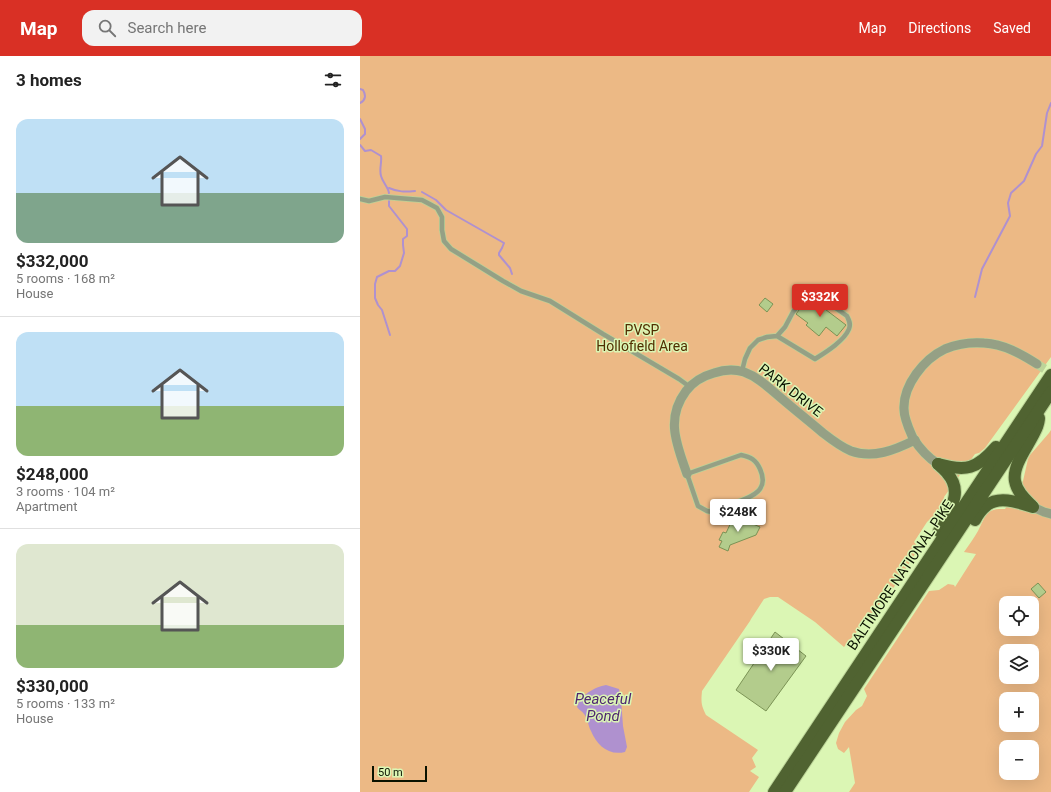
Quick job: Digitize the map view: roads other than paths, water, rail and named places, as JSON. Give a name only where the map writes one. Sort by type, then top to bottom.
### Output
[{"type":"main road","name":"BALTIMORE NATIONAL PIKE","points":[[774,792],[1051,376]]},
{"type":"main road","name":"BALTIMORE NATIONAL PIKE","points":[[786,792],[1051,392]]},
{"type":"main road","points":[[1033,507],[1018,489],[1015,480],[1015,471],[1037,427],[1044,402]]},
{"type":"main road","points":[[938,464],[949,468],[958,469],[969,468],[981,462],[1021,420]]},
{"type":"main road","points":[[923,567],[951,508],[956,493],[952,480],[938,464]]},
{"type":"main road","points":[[937,563],[960,541],[980,511],[988,504],[994,501],[1002,500],[1021,503],[1033,507]]},
{"type":"street","points":[[938,464],[926,455],[915,440],[910,432],[905,417],[904,401],[906,393],[915,375],[940,352],[966,343],[986,343],[1007,347],[1037,364]]},
{"type":"street","name":"PARK DRIVE","points":[[687,474],[678,448],[674,429],[676,411],[684,394],[700,379],[711,374],[728,370],[742,371],[757,378],[834,442],[850,451],[866,454],[881,453],[897,449],[915,440]]},
{"type":"street","points":[[1033,507],[1051,514]]},
{"type":"lane","points":[[360,199],[369,201],[385,197],[422,200],[437,208],[442,217],[444,241],[451,249],[521,291],[550,301],[690,387]]},
{"type":"lane","points":[[742,371],[750,348],[758,340],[777,336],[815,359],[828,351],[844,337],[850,328],[849,321],[847,316],[810,290],[792,312],[785,327],[777,336]]},
{"type":"lane","name":"PARK DRIVE","points":[[741,455],[753,459],[757,464],[761,472],[762,485],[752,496],[712,512],[698,506],[687,474],[741,455]]},
{"type":"water","name":"Peaceful Pond","points":[[606,685],[619,689],[627,747],[625,752],[619,753],[608,751],[600,745],[593,736],[585,716],[577,707],[581,699],[588,692]]},
{"type":"waterway","points":[[360,89],[363,90],[365,94],[364,99],[360,103]]},
{"type":"waterway","points":[[975,297],[982,269],[1010,216],[1008,203],[1011,193],[1024,181],[1036,154],[1042,146],[1047,113],[1051,103]]},
{"type":"waterway","points":[[360,119],[365,129],[365,134],[360,139]]},
{"type":"waterway","points":[[360,145],[365,151],[371,150],[381,156],[381,176],[389,193]]},
{"type":"waterway","points":[[389,188],[408,192],[415,191]]},
{"type":"waterway","points":[[422,192],[436,200],[446,210],[504,243],[499,255],[510,268],[512,274]]},
{"type":"waterway","points":[[389,201],[389,206],[407,229],[407,236],[403,239],[404,253],[400,266],[395,271],[389,271],[377,277],[375,284],[375,298],[382,310],[390,335]]},
{"type":"tunnel","points":[[1037,364],[1051,373]]},
{"type":"park label","name":"PVSP Hollofield Area","points":[[642,338]]}]
